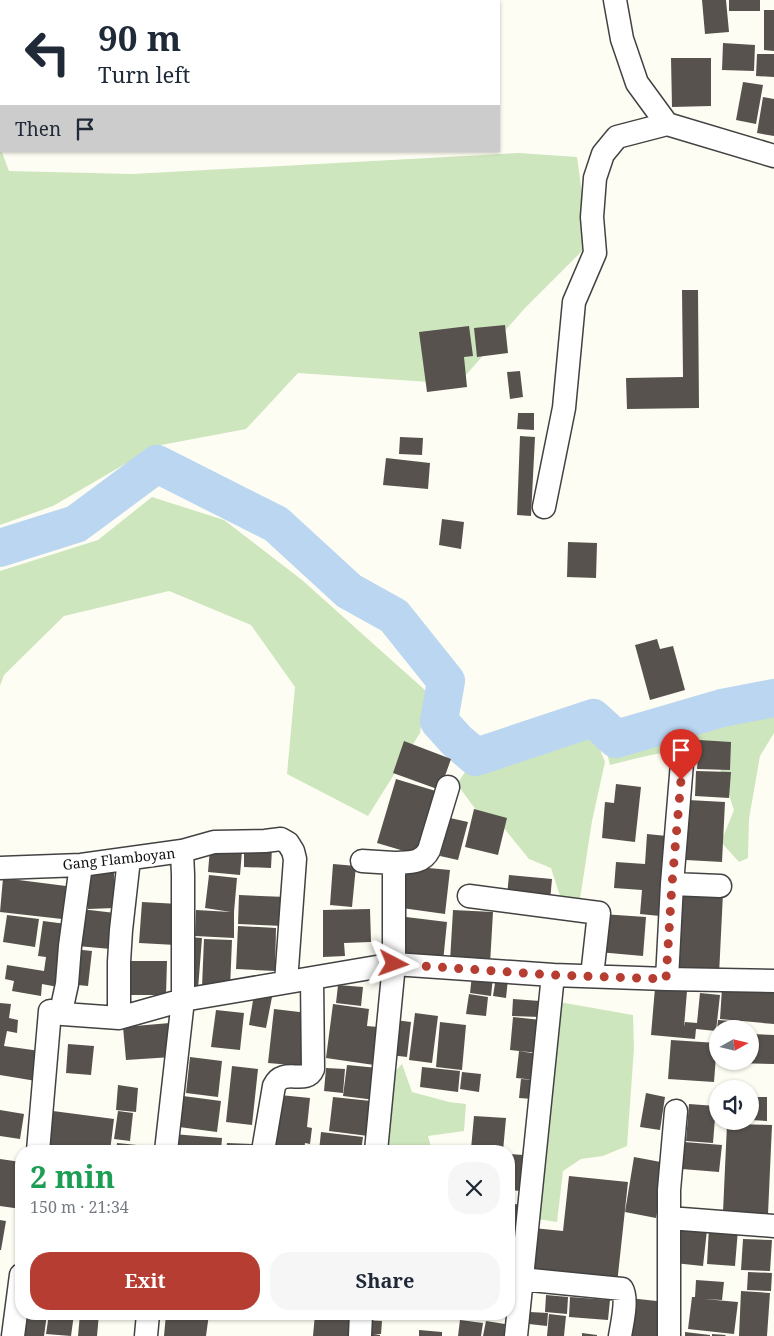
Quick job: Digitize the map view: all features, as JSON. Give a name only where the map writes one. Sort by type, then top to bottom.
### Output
[{"type":"street","points":[[615,0],[622,39],[637,83],[667,124]]},
{"type":"street","points":[[544,507],[564,408],[574,302],[595,253],[592,217],[595,178],[603,154],[617,137],[667,124],[774,156]]},
{"type":"street","points":[[666,979],[682,763]]},
{"type":"street","points":[[362,861],[394,863],[420,860],[426,856],[448,787]]},
{"type":"street","points":[[182,851],[214,842],[281,839],[288,843],[295,859],[286,982]]},
{"type":"street","name":"Gang Flamboyan","points":[[0,868],[82,865],[182,851],[183,1000],[167,1145]]},
{"type":"street","points":[[119,1018],[121,930],[129,859]]},
{"type":"street","points":[[377,1145],[394,964],[394,863]]},
{"type":"street","points":[[63,1014],[62,1007],[67,984],[70,946],[82,865]]},
{"type":"street","points":[[672,884],[720,886]]},
{"type":"street","points":[[469,896],[599,913],[592,976]]},
{"type":"street","points":[[39,1145],[50,1011],[63,1014],[119,1018],[183,1000],[394,964],[553,975],[774,981]]},
{"type":"street","points":[[516,1336],[553,975]]},
{"type":"street","points":[[264,1145],[276,1082],[285,1076],[308,1075],[313,1069],[312,978]]},
{"type":"street","points":[[669,1336],[669,1190],[676,1111]]},
{"type":"street","points":[[669,1218],[774,1226]]},
{"type":"street","points":[[522,1279],[622,1289],[625,1300],[620,1336]]},
{"type":"street","points":[[13,1336],[15,1320]]},
{"type":"street","points":[[146,1336],[147,1320]]},
{"type":"street","points":[[360,1336],[361,1320]]},
{"type":"green space","points":[[0,152],[2,152],[9,171],[132,174],[519,153],[577,157],[589,244],[525,308],[458,384],[298,373],[246,429],[156,446],[53,506],[0,525]]},
{"type":"green space","points":[[152,497],[224,520],[302,580],[426,691],[420,733],[368,816],[287,774],[295,687],[251,625],[169,591],[64,616],[4,675],[0,686],[0,571],[98,540]]},
{"type":"green space","points":[[774,707],[774,733],[760,756],[749,819],[748,858],[739,862],[721,842],[734,810],[711,746],[660,753],[610,765],[606,749],[666,734],[718,718]]},
{"type":"green space","points":[[593,732],[605,762],[592,821],[580,899],[560,896],[551,868],[529,859],[503,827],[476,810],[457,784],[465,772],[505,761],[539,746]]},
{"type":"green space","points":[[559,1002],[633,1015],[634,1048],[627,1146],[603,1156],[581,1159],[563,1171],[557,1222],[531,1218]]},
{"type":"green space","points":[[402,1064],[412,1092],[449,1102],[466,1104],[464,1131],[428,1136],[430,1145],[388,1145],[392,1108],[391,1076]]},
{"type":"building","points":[[702,0],[726,0],[729,32],[705,34]]},
{"type":"building","points":[[729,0],[760,0],[760,11],[729,11]]},
{"type":"building","points":[[764,10],[774,10],[774,51],[764,50]]},
{"type":"building","points":[[723,43],[755,45],[754,71],[722,70]]},
{"type":"building","points":[[757,54],[774,54],[774,77],[756,76]]},
{"type":"building","points":[[671,58],[711,58],[711,106],[672,107]]},
{"type":"building","points":[[743,82],[763,85],[756,124],[736,120]]},
{"type":"building","points":[[763,97],[774,99],[774,136],[757,133]]},
{"type":"building","points":[[682,290],[698,290],[699,408],[627,409],[626,378],[683,377]]},
{"type":"building","points":[[505,325],[508,353],[477,357],[474,328]]},
{"type":"building","points":[[469,326],[473,356],[464,357],[467,387],[427,392],[419,332]]},
{"type":"building","points":[[520,371],[523,397],[510,399],[507,372]]},
{"type":"building","points":[[518,413],[534,413],[534,430],[517,429]]},
{"type":"building","points":[[520,436],[535,437],[531,516],[517,515]]},
{"type":"building","points":[[400,437],[423,438],[422,455],[399,454]]},
{"type":"building","points":[[386,458],[430,463],[428,489],[383,485]]},
{"type":"building","points":[[442,519],[464,522],[461,549],[439,545]]},
{"type":"building","points":[[568,542],[597,543],[596,578],[567,577]]},
{"type":"building","points":[[657,639],[660,649],[673,646],[685,690],[650,700],[635,645]]},
{"type":"building","points":[[699,740],[731,742],[730,770],[697,769]]},
{"type":"building","points":[[404,741],[451,759],[440,790],[393,773]]},
{"type":"building","points":[[696,771],[731,772],[729,798],[695,796]]},
{"type":"building","points":[[396,779],[439,792],[421,856],[377,843]]},
{"type":"building","points":[[616,784],[641,787],[635,842],[602,838],[605,802],[614,803]]},
{"type":"building","points":[[688,800],[725,802],[722,862],[686,860]]},
{"type":"building","points":[[474,809],[507,818],[498,855],[465,847]]},
{"type":"building","points":[[450,818],[468,822],[458,860],[440,856]]},
{"type":"building","points":[[647,834],[667,836],[660,916],[640,914],[642,890],[614,888],[616,862],[645,864]]},
{"type":"building","points":[[244,847],[272,848],[271,868],[244,867]]},
{"type":"building","points":[[210,848],[242,851],[240,875],[208,872]]},
{"type":"building","points":[[333,864],[356,866],[352,907],[330,905]]},
{"type":"building","points":[[407,866],[450,870],[445,914],[402,908]]},
{"type":"building","points":[[114,871],[115,908],[88,909],[87,872]]},
{"type":"building","points":[[209,875],[237,878],[234,938],[195,936],[196,910],[231,912],[205,908]]},
{"type":"building","points":[[509,875],[552,879],[550,901],[507,896]]},
{"type":"building","points":[[3,878],[66,886],[62,919],[0,912]]},
{"type":"building","points":[[676,890],[723,893],[719,975],[672,973]]},
{"type":"building","points":[[239,895],[286,897],[284,926],[238,924]]},
{"type":"building","points":[[142,902],[179,904],[176,945],[139,943]]},
{"type":"building","points":[[81,909],[115,913],[111,949],[77,946]]},
{"type":"building","points":[[370,909],[371,942],[344,943],[345,956],[323,957],[323,910]]},
{"type":"building","points":[[453,910],[493,912],[490,964],[450,961]]},
{"type":"building","points":[[602,914],[646,917],[643,956],[598,952]]},
{"type":"building","points":[[7,915],[39,919],[35,947],[3,942]]},
{"type":"building","points":[[406,917],[447,922],[443,962],[401,957]]},
{"type":"building","points":[[43,921],[66,924],[58,987],[42,984],[41,996],[12,991],[14,981],[5,979],[7,965],[44,971],[46,957],[38,956]]},
{"type":"building","points":[[238,926],[276,928],[275,971],[236,969]]},
{"type":"building","points":[[188,937],[202,938],[198,989],[185,988]]},
{"type":"building","points":[[204,939],[232,940],[230,989],[202,987]]},
{"type":"building","points":[[73,949],[92,951],[88,986],[68,984]]},
{"type":"building","points":[[127,961],[167,961],[166,995],[127,995]]},
{"type":"building","points":[[472,975],[493,977],[491,996],[470,993]]},
{"type":"building","points":[[496,977],[508,979],[506,998],[493,996]]},
{"type":"building","points":[[338,985],[363,987],[361,1006],[336,1003]]},
{"type":"building","points":[[655,988],[687,991],[684,1027],[685,1022],[697,1023],[700,993],[720,995],[717,1020],[709,1020],[709,1030],[696,1029],[695,1039],[651,1035]]},
{"type":"building","points":[[722,988],[774,993],[774,1024],[759,1023],[759,1020],[720,1019]]},
{"type":"building","points":[[254,994],[272,997],[266,1028],[249,1025]]},
{"type":"building","points":[[469,994],[488,997],[486,1016],[466,1014]]},
{"type":"building","points":[[513,999],[540,1001],[539,1017],[512,1016]]},
{"type":"building","points":[[0,1003],[11,1004],[9,1018],[18,1020],[17,1033],[7,1031],[4,1046],[40,1051],[36,1081],[0,1075]]},
{"type":"building","points":[[333,1004],[369,1009],[367,1026],[378,1027],[374,1065],[326,1058]]},
{"type":"building","points":[[274,1009],[308,1013],[303,1066],[268,1063]]},
{"type":"building","points":[[216,1010],[244,1013],[240,1050],[211,1047]]},
{"type":"building","points":[[415,1013],[438,1016],[432,1063],[409,1060]]},
{"type":"building","points":[[513,1017],[541,1020],[538,1053],[510,1050]]},
{"type":"building","points":[[395,1020],[411,1022],[407,1057],[390,1055]]},
{"type":"building","points":[[440,1022],[466,1025],[462,1070],[436,1067]]},
{"type":"building","points":[[170,1023],[172,1057],[126,1060],[123,1027]]},
{"type":"building","points":[[759,1034],[774,1035],[774,1064],[759,1064]]},
{"type":"building","points":[[671,1040],[709,1042],[709,1070],[715,1070],[714,1080],[709,1080],[709,1082],[668,1079]]},
{"type":"building","points":[[68,1044],[94,1046],[91,1075],[66,1073]]},
{"type":"building","points":[[519,1051],[538,1054],[536,1080],[516,1078]]},
{"type":"building","points":[[190,1057],[222,1061],[218,1097],[186,1093]]},
{"type":"building","points":[[347,1065],[378,1068],[375,1100],[343,1096]]},
{"type":"building","points":[[232,1066],[258,1069],[252,1125],[226,1122]]},
{"type":"building","points":[[422,1067],[460,1071],[458,1092],[420,1087]]},
{"type":"building","points":[[326,1068],[345,1069],[343,1093],[324,1091]]},
{"type":"building","points":[[462,1072],[481,1074],[479,1092],[460,1089]]},
{"type":"building","points":[[521,1079],[535,1080],[533,1099],[519,1098]]},
{"type":"building","points":[[118,1085],[138,1088],[136,1112],[116,1110]]},
{"type":"building","points":[[646,1093],[665,1097],[660,1130],[640,1127]]},
{"type":"building","points":[[280,1095],[310,1098],[307,1127],[312,1128],[310,1144],[274,1145]]},
{"type":"building","points":[[183,1096],[221,1101],[217,1132],[179,1127]]},
{"type":"building","points":[[333,1097],[371,1101],[368,1136],[329,1131]]},
{"type":"building","points":[[759,1097],[767,1097],[767,1121],[759,1121]]},
{"type":"building","points":[[689,1104],[709,1105],[709,1130],[714,1130],[713,1143],[686,1141]]},
{"type":"building","points":[[0,1110],[24,1114],[20,1139],[0,1136]]},
{"type":"building","points":[[53,1111],[114,1119],[111,1145],[45,1145],[51,1134]]},
{"type":"building","points":[[118,1111],[133,1113],[130,1141],[114,1139]]},
{"type":"building","points":[[474,1116],[506,1118],[504,1145],[471,1145]]},
{"type":"building","points":[[759,1125],[772,1125],[768,1214],[723,1212],[727,1130],[759,1130]]},
{"type":"building","points":[[321,1132],[363,1137],[362,1145],[320,1145]]},
{"type":"building","points":[[173,1134],[222,1138],[221,1145],[172,1145]]},
{"type":"building","points":[[684,1142],[722,1145],[719,1172],[682,1169]]},
{"type":"building","points":[[117,1143],[137,1145],[117,1145]]},
{"type":"building","points":[[227,1143],[252,1144],[252,1145],[227,1145]]},
{"type":"building","points":[[515,1154],[524,1155],[521,1191],[515,1190]]},
{"type":"building","points":[[634,1157],[666,1163],[656,1218],[625,1212]]},
{"type":"building","points":[[0,1159],[15,1161],[15,1208],[0,1206]]},
{"type":"building","points":[[569,1176],[628,1182],[617,1284],[528,1275],[533,1228],[563,1231]]},
{"type":"building","points":[[515,1204],[521,1205],[515,1259]]},
{"type":"building","points":[[0,1220],[6,1221],[1,1250],[0,1250]]},
{"type":"building","points":[[677,1227],[707,1230],[703,1266],[674,1263]]},
{"type":"building","points":[[709,1227],[738,1229],[735,1266],[707,1264]]},
{"type":"building","points":[[743,1239],[772,1240],[770,1271],[741,1270]]},
{"type":"building","points":[[748,1272],[772,1273],[771,1291],[747,1290]]},
{"type":"building","points":[[696,1280],[724,1282],[722,1300],[704,1299],[738,1302],[734,1334],[688,1329],[692,1297],[695,1297]]},
{"type":"building","points":[[741,1291],[770,1293],[767,1336],[739,1336]]},
{"type":"building","points":[[546,1295],[568,1297],[567,1314],[545,1312]]},
{"type":"building","points":[[570,1297],[610,1300],[608,1320],[569,1317]]},
{"type":"building","points":[[629,1298],[666,1302],[663,1336],[626,1336]]},
{"type":"building","points":[[530,1312],[548,1313],[547,1326],[529,1324]]},
{"type":"building","points":[[549,1314],[566,1316],[564,1336],[547,1336]]},
{"type":"building","points":[[19,1320],[46,1320],[44,1336],[15,1336]]},
{"type":"building","points":[[48,1320],[73,1320],[71,1336],[46,1334]]},
{"type":"building","points":[[79,1320],[98,1320],[97,1336],[78,1336]]},
{"type":"building","points":[[165,1320],[208,1320],[206,1336],[164,1336]]},
{"type":"building","points":[[314,1320],[349,1320],[348,1336],[313,1336]]},
{"type":"building","points":[[363,1320],[382,1321],[381,1334],[374,1334],[380,1336],[363,1336]]},
{"type":"building","points":[[460,1320],[483,1323],[481,1336],[458,1336]]},
{"type":"building","points":[[486,1321],[505,1324],[504,1336],[483,1336]]},
{"type":"building","points":[[419,1330],[442,1332],[442,1336],[419,1336]]},
{"type":"building","points":[[685,1332],[710,1335],[710,1336],[685,1336]]},
{"type":"building","points":[[582,1333],[597,1335],[597,1336],[582,1336]]},
{"type":"building","points":[[712,1334],[726,1335],[712,1336]]},
{"type":"waterway","points":[[0,548],[76,524],[157,464],[276,524],[349,591],[394,616],[446,681],[439,721],[457,741],[476,757],[593,718],[616,739],[722,708],[774,698]]},
{"type":"route","points":[[394,964],[553,975],[666,979],[681,780]]}]
